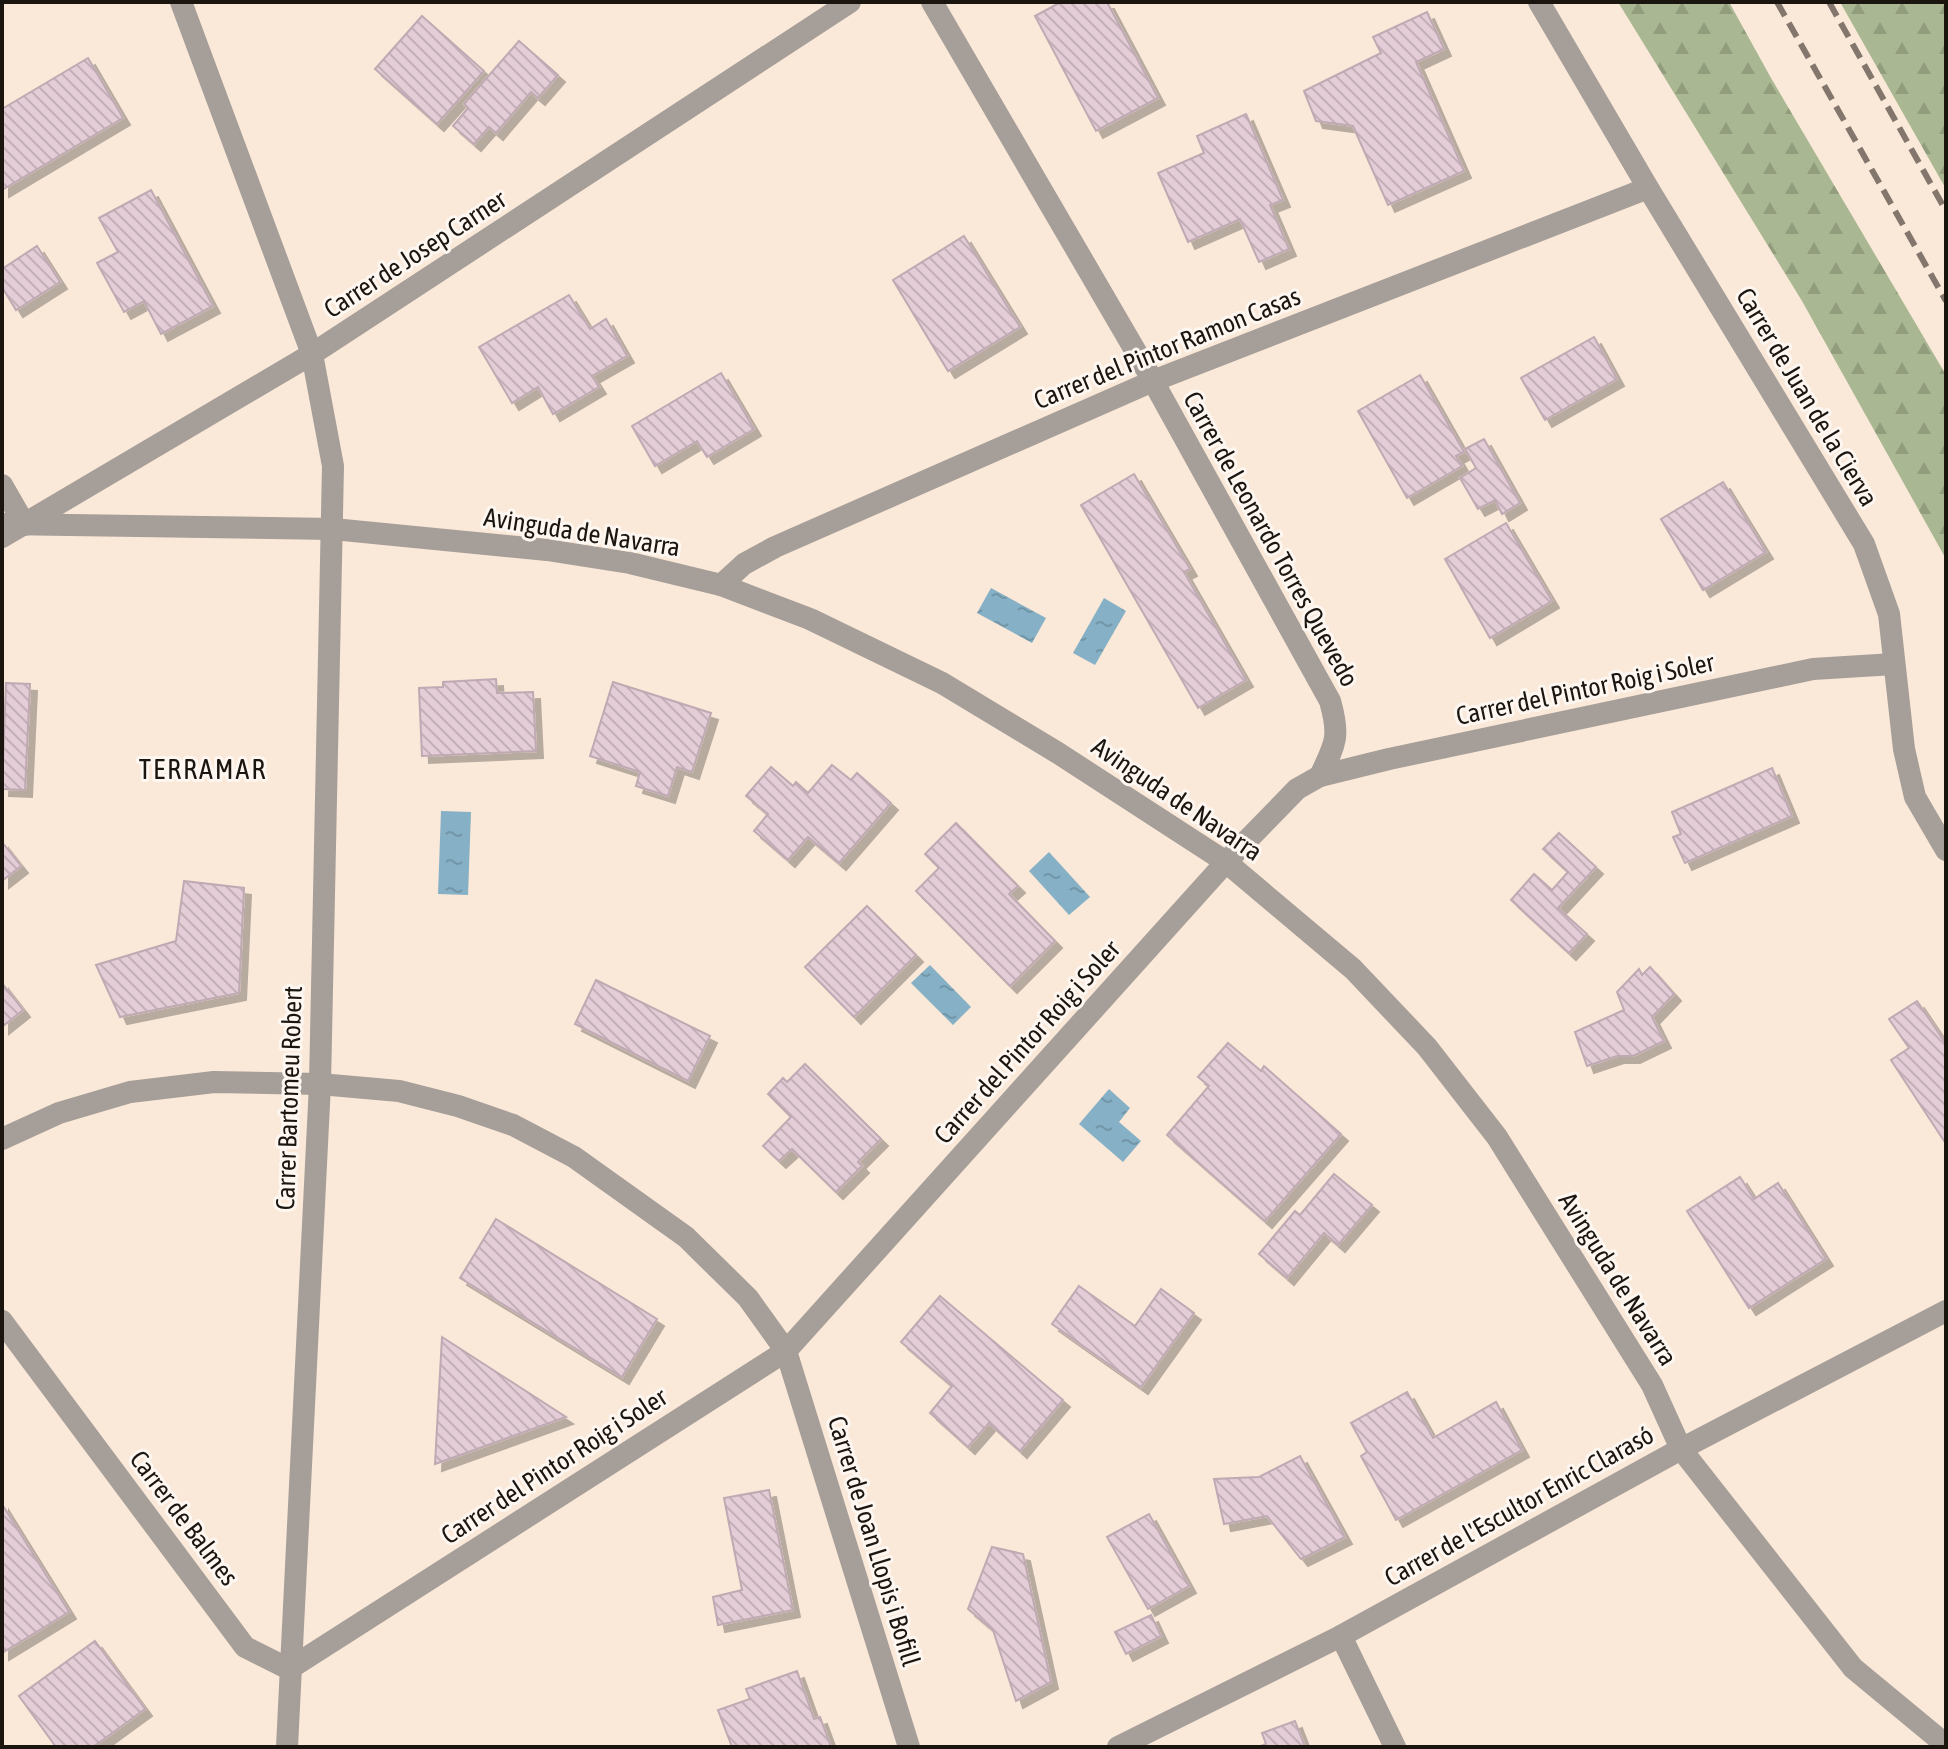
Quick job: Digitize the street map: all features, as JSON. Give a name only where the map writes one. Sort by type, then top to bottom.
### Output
[{"type":"street","name":"Carrer Bartomeu Robert","points":[[181,2],[312,354],[333,466],[320,1084],[289,1669]]},
{"type":"street","name":"Carrer de Josep Carner","points":[[2,537],[312,354],[850,2]]},
{"type":"street","name":"Carrer de Leonardo Torres Quevedo","points":[[932,2],[1153,381],[1330,701],[1338,728],[1331,754],[1320,776]]},
{"type":"street","name":"Carrer de Juan de la Cierva","points":[[1539,2],[1864,544],[1889,614],[1904,749],[1915,797],[1946,850]]},
{"type":"street","name":"Carrer del Pintor Ramon Casas","points":[[721,585],[744,564],[775,547],[1153,381],[1648,188]]},
{"type":"street","points":[[2,485],[25,525]]},
{"type":"street","name":"Avinguda de Navarra","points":[[2,524],[333,529],[547,550],[630,563],[721,585],[810,619],[942,683],[1058,753],[1226,862],[1353,969],[1427,1047],[1497,1137],[1652,1385],[1681,1449],[1853,1668],[1946,1745]]},
{"type":"street","name":"Carrer del Pintor Roig i Soler","points":[[289,1669],[786,1351],[1226,862],[1297,789],[1320,776],[1389,759],[1813,669],[1894,664]]},
{"type":"street","name":"Carrer de Joan Llopis i Bofill","points":[[2,1139],[59,1113],[130,1092],[214,1082],[320,1084],[399,1091],[458,1106],[513,1125],[574,1157],[686,1237],[748,1298],[786,1351],[909,1747]]},
{"type":"street","name":"Carrer de l'Escultor Enric Clarasó","points":[[1118,1747],[1341,1636],[1681,1449],[1946,1311]]},
{"type":"street","name":"Carrer de Balmes","points":[[2,1321],[245,1647],[289,1669]]},
{"type":"street","points":[[1341,1636],[1395,1747]]},
{"type":"street","points":[[287,1747],[289,1669]]},
{"type":"green space","points":[[1618,2],[1729,2],[1946,375],[1946,559],[1802,301]]},
{"type":"green space","points":[[1840,2],[1946,2],[1946,189]]},
{"type":"water","points":[[991,588],[1046,618],[1032,643],[977,613]]},
{"type":"water","points":[[1104,598],[1126,611],[1095,665],[1073,653]]},
{"type":"water","points":[[441,811],[471,812],[468,895],[438,894]]},
{"type":"water","points":[[1049,852],[1090,897],[1069,915],[1029,871]]},
{"type":"water","points":[[930,965],[971,1007],[953,1025],[911,983]]},
{"type":"water","points":[[1109,1089],[1130,1108],[1119,1122],[1141,1141],[1123,1162],[1079,1124]]},
{"type":"building","points":[[1061,2],[1107,2],[1158,98],[1096,131],[1035,16]]},
{"type":"building","points":[[1427,12],[1444,49],[1416,62],[1464,171],[1388,205],[1353,126],[1316,121],[1304,91],[1381,53],[1373,37]]},
{"type":"building","points":[[422,16],[484,71],[437,124],[375,69]]},
{"type":"building","points":[[519,41],[558,75],[538,98],[531,92],[496,133],[489,127],[474,144],[453,126],[468,108],[464,104]]},
{"type":"building","points":[[88,58],[123,118],[2,190],[2,109]]},
{"type":"building","points":[[1246,114],[1283,200],[1270,205],[1289,249],[1259,262],[1240,219],[1188,242],[1158,173],[1204,153],[1197,136]]},
{"type":"building","points":[[151,190],[213,306],[161,334],[144,301],[124,312],[97,263],[118,252],[99,218]]},
{"type":"building","points":[[964,236],[1020,327],[948,371],[893,280]]},
{"type":"building","points":[[37,246],[60,282],[16,310],[2,287],[2,269]]},
{"type":"building","points":[[569,295],[590,329],[606,319],[627,356],[592,376],[599,387],[553,414],[538,387],[512,403],[479,347]]},
{"type":"building","points":[[1594,337],[1617,379],[1545,420],[1521,378]]},
{"type":"building","points":[[721,373],[754,429],[707,457],[697,441],[655,466],[632,426]]},
{"type":"building","points":[[1420,375],[1464,452],[1456,456],[1462,466],[1407,498],[1358,411]]},
{"type":"building","points":[[1484,439],[1520,503],[1502,514],[1495,500],[1478,509],[1460,478],[1476,468],[1465,449]]},
{"type":"building","points":[[1134,474],[1190,569],[1184,572],[1246,680],[1198,708],[1081,505]]},
{"type":"building","points":[[1723,482],[1766,552],[1703,590],[1661,519]]},
{"type":"building","points":[[1506,523],[1552,601],[1490,638],[1445,559]]},
{"type":"building","points":[[496,679],[497,693],[533,692],[536,751],[422,756],[419,688],[443,687],[443,682]]},
{"type":"building","points":[[613,682],[711,713],[692,772],[677,767],[668,796],[636,786],[640,772],[590,756]]},
{"type":"building","points":[[6,683],[30,684],[25,790],[2,789]]},
{"type":"building","points":[[832,765],[851,780],[857,773],[891,803],[839,863],[808,837],[788,860],[754,831],[768,814],[746,796],[771,767],[793,786],[796,782],[808,793]]},
{"type":"building","points":[[1772,768],[1792,816],[1685,863],[1673,837],[1681,834],[1672,812]]},
{"type":"building","points":[[956,823],[1018,886],[1009,894],[1055,941],[1010,986],[916,891],[939,868],[925,854]]},
{"type":"building","points":[[1559,833],[1596,867],[1558,908],[1587,934],[1569,953],[1511,900],[1534,874],[1552,890],[1568,872],[1543,849]]},
{"type":"building","points":[[2,842],[21,866],[2,881]]},
{"type":"building","points":[[184,881],[244,888],[239,993],[120,1017],[96,965],[176,941]]},
{"type":"building","points":[[867,906],[916,955],[854,1017],[805,967]]},
{"type":"building","points":[[1650,967],[1674,994],[1652,1017],[1664,1041],[1633,1056],[1617,1056],[1587,1066],[1575,1032],[1624,1010],[1617,992],[1639,969],[1642,975]]},
{"type":"building","points":[[596,980],[710,1036],[688,1081],[575,1024]]},
{"type":"building","points":[[2,983],[23,1010],[2,1027]]},
{"type":"building","points":[[1917,1001],[1946,1044],[1946,1144],[1891,1060],[1909,1048],[1889,1019]]},
{"type":"building","points":[[1228,1043],[1261,1071],[1264,1066],[1341,1134],[1265,1221],[1167,1135],[1209,1086],[1198,1077]]},
{"type":"building","points":[[805,1064],[881,1139],[858,1162],[862,1166],[836,1192],[792,1149],[779,1161],[763,1146],[791,1117],[768,1094],[783,1078],[787,1082]]},
{"type":"building","points":[[1334,1174],[1372,1205],[1338,1245],[1324,1233],[1287,1278],[1259,1254],[1295,1211],[1300,1215]]},
{"type":"building","points":[[1740,1177],[1754,1199],[1778,1183],[1826,1259],[1749,1308],[1687,1211]]},
{"type":"building","points":[[496,1219],[657,1319],[622,1377],[460,1278]]},
{"type":"building","points":[[1079,1286],[1135,1326],[1161,1289],[1194,1313],[1141,1387],[1052,1324]]},
{"type":"building","points":[[940,1296],[1063,1400],[1020,1451],[989,1423],[968,1447],[930,1413],[952,1386],[901,1342]]},
{"type":"building","points":[[442,1337],[566,1417],[435,1464]]},
{"type":"building","points":[[1407,1392],[1433,1438],[1496,1402],[1522,1450],[1396,1520],[1361,1456],[1367,1452],[1351,1423]]},
{"type":"building","points":[[1300,1456],[1345,1537],[1301,1559],[1267,1516],[1224,1524],[1214,1479],[1259,1477]]},
{"type":"building","points":[[769,1490],[793,1610],[718,1625],[713,1597],[742,1590],[724,1498]]},
{"type":"building","points":[[2,1504],[69,1612],[2,1653]]},
{"type":"building","points":[[1149,1514],[1189,1586],[1148,1609],[1107,1537]]},
{"type":"building","points":[[992,1547],[1023,1554],[1051,1682],[1016,1701],[993,1630],[968,1609]]},
{"type":"building","points":[[1151,1615],[1161,1636],[1126,1654],[1115,1632]]},
{"type":"building","points":[[95,1641],[145,1709],[93,1747],[56,1747],[19,1696]]},
{"type":"building","points":[[797,1671],[814,1719],[820,1717],[831,1747],[732,1747],[718,1710],[750,1699],[746,1689]]},
{"type":"building","points":[[1295,1721],[1305,1747],[1258,1747],[1266,1744],[1262,1733]]},
{"type":"railway","points":[[1777,2],[1946,301]]},
{"type":"railway","points":[[1829,2],[1946,211]]},
{"type":"district","name":"TERRAMAR","points":[[203,769]]}]
